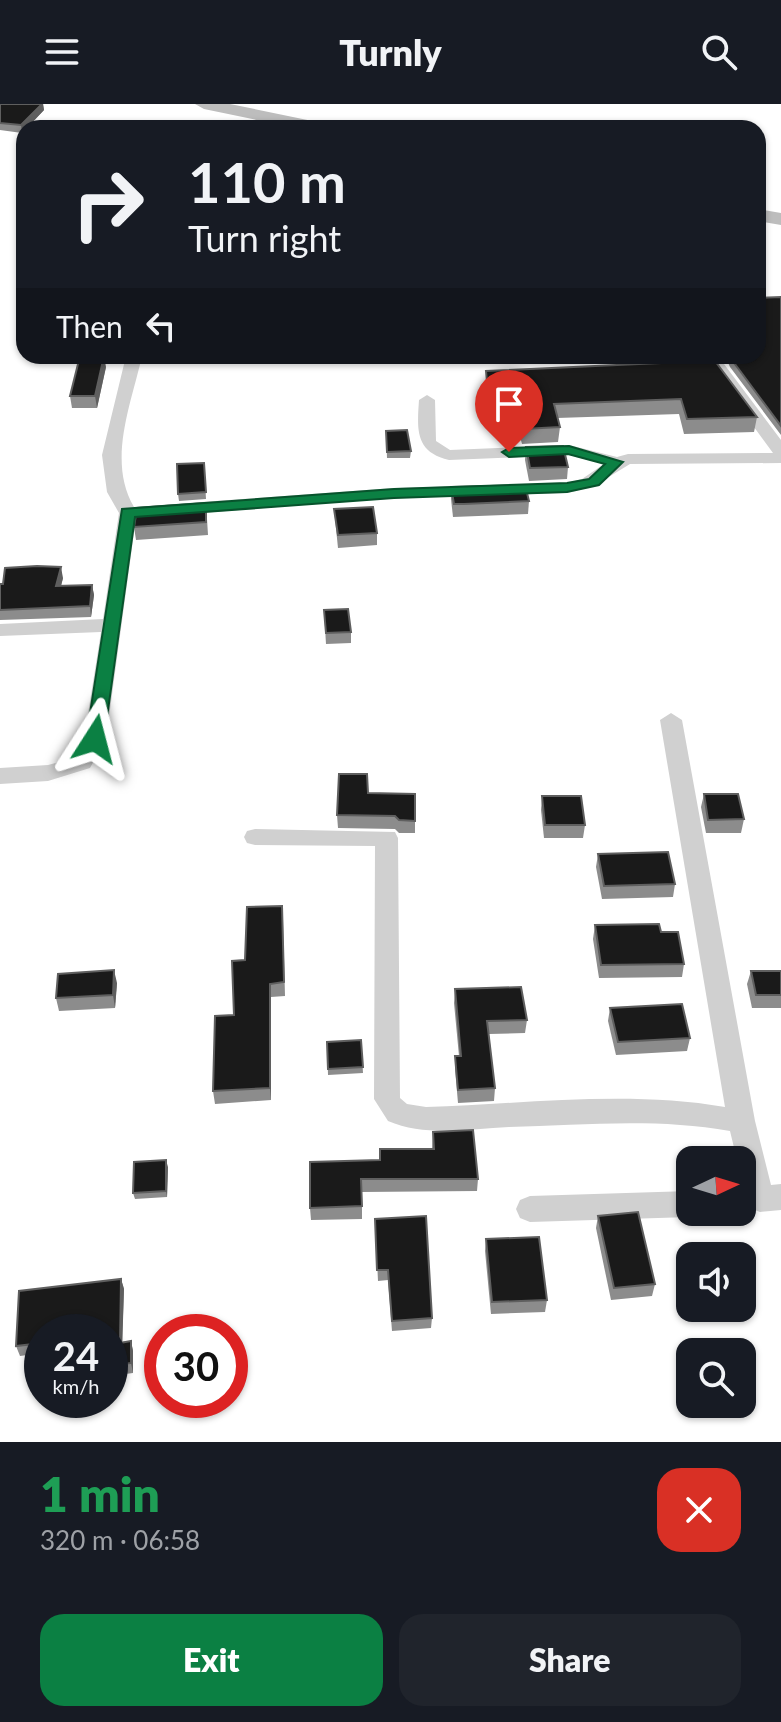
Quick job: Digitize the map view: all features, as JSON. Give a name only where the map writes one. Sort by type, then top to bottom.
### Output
[{"type":"main road","points":[[204,104],[261,120]]},
{"type":"street","points":[[0,776],[48,773],[82,763],[95,739],[128,513],[116,492],[111,455],[132,364]]},
{"type":"street","points":[[716,364],[781,452]]},
{"type":"street","points":[[427,400],[427,442],[435,452],[449,455],[569,450],[616,462],[646,458],[781,458]]},
{"type":"street","points":[[128,513],[394,493],[567,488],[594,482],[616,462]]},
{"type":"street","points":[[0,630],[112,625]]},
{"type":"street","points":[[671,720],[741,1121],[761,1199]]},
{"type":"street","points":[[255,837],[387,838],[387,1099],[390,1108],[401,1115],[426,1119],[688,1112],[741,1121]]},
{"type":"street","points":[[530,1209],[676,1204]]},
{"type":"building","points":[[0,104],[42,104],[26,120],[16,120],[16,125],[0,123]]},
{"type":"building","points":[[781,297],[781,426],[735,364],[766,364],[766,298]]},
{"type":"building","points":[[78,364],[102,364],[95,396],[70,396]]},
{"type":"building","points":[[717,364],[757,417],[687,419],[681,399],[554,404],[560,427],[523,429],[519,414],[490,414],[486,371]]},
{"type":"building","points":[[407,430],[411,451],[387,452],[386,431]]},
{"type":"building","points":[[563,446],[568,467],[530,468],[526,447]]},
{"type":"building","points":[[204,463],[206,492],[178,494],[177,464]]},
{"type":"building","points":[[525,485],[529,501],[464,504],[454,504],[451,487]]},
{"type":"building","points":[[206,503],[206,522],[134,527],[137,508]]},
{"type":"building","points":[[373,507],[377,533],[338,535],[334,509]]},
{"type":"building","points":[[61,567],[56,586],[92,585],[90,606],[0,610],[0,584],[3,584],[5,568]]},
{"type":"building","points":[[348,609],[351,632],[326,633],[324,610]]},
{"type":"building","points":[[339,774],[367,774],[368,793],[415,794],[415,821],[399,820],[395,816],[337,815]]},
{"type":"building","points":[[704,794],[738,794],[744,819],[708,820]]},
{"type":"building","points":[[542,796],[581,796],[585,825],[545,825]]},
{"type":"building","points":[[668,852],[675,884],[604,886],[598,854]]},
{"type":"building","points":[[282,906],[284,982],[270,984],[270,1088],[213,1091],[215,1016],[234,1015],[232,961],[245,960],[247,907]]},
{"type":"building","points":[[659,924],[661,932],[678,932],[684,964],[601,965],[595,925]]},
{"type":"building","points":[[114,970],[113,995],[56,998],[58,974]]},
{"type":"building","points":[[751,971],[781,971],[781,995],[756,995]]},
{"type":"building","points":[[521,987],[527,1020],[487,1021],[495,1088],[458,1090],[455,1056],[461,1056],[455,989]]},
{"type":"building","points":[[682,1004],[690,1038],[618,1042],[610,1008]]},
{"type":"building","points":[[361,1040],[363,1067],[328,1069],[327,1042]]},
{"type":"building","points":[[473,1130],[478,1179],[361,1179],[362,1206],[310,1208],[310,1162],[380,1160],[380,1149],[434,1149],[433,1132]]},
{"type":"building","points":[[166,1160],[166,1191],[133,1193],[134,1162]]},
{"type":"building","points":[[638,1212],[655,1284],[614,1288],[598,1216]]},
{"type":"building","points":[[426,1216],[432,1318],[392,1321],[388,1270],[377,1270],[375,1219]]},
{"type":"building","points":[[539,1237],[547,1300],[492,1302],[486,1239]]},
{"type":"building","points":[[121,1279],[120,1314],[24,1314],[24,1345],[16,1346],[19,1291]]},
{"type":"building","points":[[131,1341],[131,1363],[128,1363],[128,1342]]},
{"type":"route","points":[[95,739],[128,513],[394,493],[517,487],[567,488],[594,482],[616,462],[584,451],[509,452]]}]
